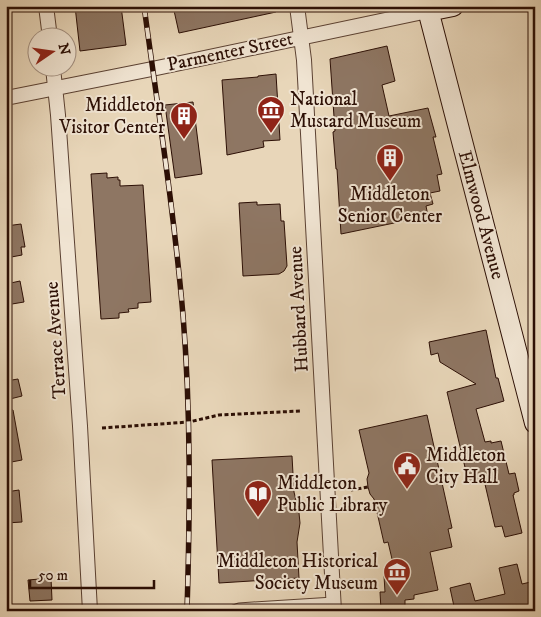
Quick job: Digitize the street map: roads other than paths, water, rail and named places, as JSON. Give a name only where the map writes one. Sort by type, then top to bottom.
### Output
[{"type":"street","points":[[46,6],[49,28]]},
{"type":"street","name":"Hubbard Avenue","points":[[297,6],[302,37],[334,606]]},
{"type":"street","name":"Parmenter Street","points":[[6,98],[143,71],[428,9],[454,6]]},
{"type":"street","name":"Elmwood Avenue","points":[[428,9],[535,423]]},
{"type":"street","name":"Terrace Avenue","points":[[54,78],[80,426],[90,611]]},
{"type":"lane","points":[[228,611],[238,607],[253,606],[334,606]]},
{"type":"railway","points":[[144,6],[170,199],[186,352],[189,463],[187,611]]},
{"type":"place","name":"National Mustard Museum","points":[[271,134]]},
{"type":"place","name":"Middleton Visitor Center","points":[[184,140]]},
{"type":"place","name":"Middleton Senior Center","points":[[390,182]]},
{"type":"place","name":"Middleton City Hall","points":[[407,490]]},
{"type":"place","name":"Middleton Public Library","points":[[258,518]]},
{"type":"place","name":"Middleton Historical Society Museum","points":[[397,596]]}]
